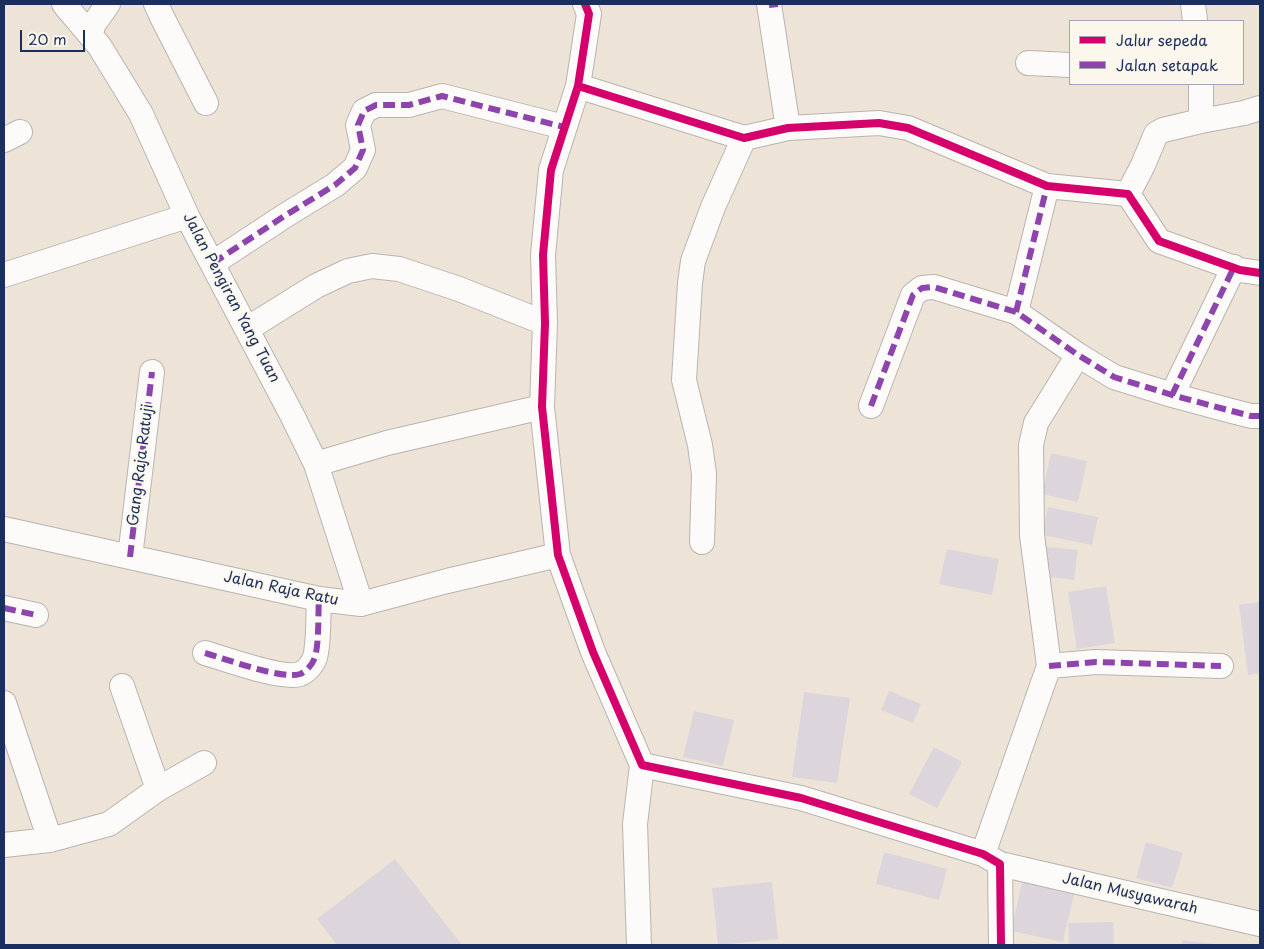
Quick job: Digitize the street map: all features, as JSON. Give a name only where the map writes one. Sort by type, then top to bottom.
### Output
[{"type":"street","name":"Jalan Pengiran Yang Tuan","points":[[64,4],[100,47],[141,114],[188,216],[316,464],[361,604]]},
{"type":"street","points":[[91,36],[93,25],[108,4]]},
{"type":"street","points":[[156,4],[206,103]]},
{"type":"street","points":[[585,4],[588,14],[578,86],[551,170],[543,255],[542,407],[558,555],[593,652],[642,765],[635,824],[639,945]]},
{"type":"street","points":[[772,4],[788,128]]},
{"type":"street","points":[[1193,4],[1195,20]]},
{"type":"street","points":[[1028,63],[1069,65]]},
{"type":"street","points":[[1201,85],[1201,121]]},
{"type":"street","points":[[578,86],[744,138],[788,128],[879,123],[908,128],[1047,186],[1128,194]]},
{"type":"street","points":[[213,263],[335,185],[355,168],[363,150],[358,125],[364,111],[376,105],[409,105],[442,96],[564,128]]},
{"type":"street","points":[[1128,194],[1156,134],[1163,130],[1260,108]]},
{"type":"street","points":[[702,542],[704,474],[700,445],[684,380],[690,283],[693,261],[713,207],[744,138]]},
{"type":"street","points":[[1016,312],[1047,186]]},
{"type":"street","points":[[1128,194],[1159,241],[1234,267],[1260,273]]},
{"type":"street","points":[[4,275],[188,216]]},
{"type":"street","points":[[247,329],[316,286],[348,271],[372,266],[399,269],[459,289],[544,323]]},
{"type":"street","points":[[1172,395],[1234,267]]},
{"type":"street","points":[[871,406],[913,295],[922,288],[934,287],[1016,312],[1078,355],[1114,376],[1172,395],[1251,416],[1260,416]]},
{"type":"street","points":[[1001,945],[991,858],[1049,666],[1032,535],[1031,445],[1036,423],[1078,355]]},
{"type":"street","name":"Gang Raja Ratuji","points":[[130,557],[152,372]]},
{"type":"street","points":[[316,464],[387,443],[542,407]]},
{"type":"street","name":"Jalan Raja Ratu","points":[[4,529],[318,599],[361,604],[447,581],[558,555]]},
{"type":"street","points":[[205,653],[272,672],[289,675],[300,674],[308,670],[316,655],[318,599]]},
{"type":"street","points":[[4,608],[36,615]]},
{"type":"street","points":[[1049,666],[1096,662],[1222,666]]},
{"type":"street","points":[[122,686],[158,789]]},
{"type":"street","points":[[4,703],[50,840]]},
{"type":"street","points":[[4,845],[50,840],[109,824],[158,789],[204,764]]},
{"type":"street","name":"Jalan Musyawarah","points":[[642,765],[801,798],[991,858],[1260,924]]},
{"type":"building","points":[[1051,453],[1087,461],[1078,502],[1042,494]]},
{"type":"building","points":[[1048,507],[1098,517],[1092,545],[1042,535]]},
{"type":"building","points":[[1046,547],[1078,550],[1074,580],[1042,576]]},
{"type":"building","points":[[947,549],[999,559],[992,595],[939,584]]},
{"type":"building","points":[[1106,586],[1115,643],[1077,649],[1068,592]]},
{"type":"building","points":[[1260,602],[1260,673],[1248,675],[1239,605]]},
{"type":"building","points":[[889,691],[921,704],[913,723],[881,710]]},
{"type":"building","points":[[804,692],[850,698],[837,783],[792,777]]},
{"type":"building","points":[[694,711],[734,720],[723,766],[683,757]]},
{"type":"building","points":[[934,747],[962,762],[937,808],[909,794]]},
{"type":"building","points":[[1146,842],[1183,853],[1172,888],[1136,878]]},
{"type":"building","points":[[884,852],[947,869],[939,900],[876,884]]},
{"type":"building","points":[[395,859],[462,945],[337,945],[317,919]]},
{"type":"building","points":[[1024,874],[1076,885],[1063,942],[1011,931]]},
{"type":"building","points":[[772,882],[778,939],[718,945],[712,888]]},
{"type":"building","points":[[1113,922],[1114,945],[1069,945],[1068,923]]},
{"type":"building","points":[[1182,940],[1216,944],[1216,945],[1182,945]]},
{"type":"marked path","points":[[769,5],[778,4]]},
{"type":"marked path","points":[[213,263],[335,185],[355,168],[363,150],[358,125],[364,111],[376,105],[409,105],[442,96],[564,127]]},
{"type":"marked path","points":[[1016,312],[1047,186]]},
{"type":"marked path","points":[[1172,395],[1234,267]]},
{"type":"marked path","points":[[871,406],[913,295],[922,288],[934,287],[1016,312],[1078,355],[1114,377],[1224,409],[1251,416],[1260,416]]},
{"type":"marked path","points":[[130,557],[152,372]]},
{"type":"marked path","points":[[205,653],[268,672],[292,675],[303,673],[313,662],[315,656],[318,640],[319,599]]},
{"type":"marked path","points":[[4,608],[36,615]]},
{"type":"marked path","points":[[1049,666],[1096,662],[1221,666]]},
{"type":"cycle path","points":[[585,4],[589,14],[578,86],[551,170],[543,255],[545,323],[542,407],[558,555],[593,652],[642,765],[801,798],[983,854],[1000,864],[1001,945]]},
{"type":"cycle path","points":[[578,86],[744,138],[788,128],[879,123],[908,128],[1047,186],[1128,194],[1159,241],[1240,270],[1260,273]]}]
